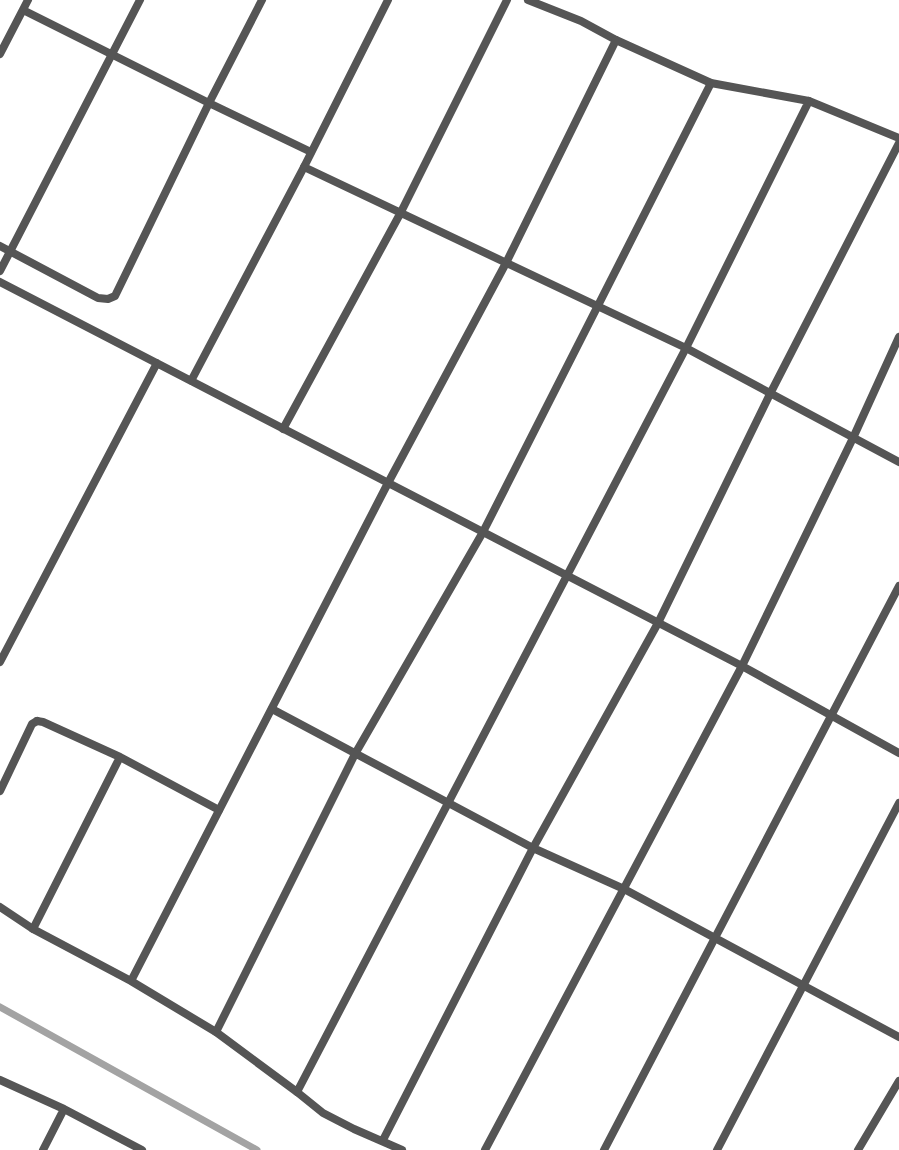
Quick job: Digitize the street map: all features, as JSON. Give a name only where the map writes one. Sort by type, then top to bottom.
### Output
[{"type":"street","points":[[0,54],[28,0]]},
{"type":"street","points":[[0,271],[140,0]]},
{"type":"street","points":[[0,246],[98,298],[108,299],[115,296],[209,103],[262,0]]},
{"type":"street","points":[[191,381],[312,152],[388,0]]},
{"type":"street","points":[[283,429],[400,214],[506,0]]},
{"type":"street","points":[[528,0],[581,21],[616,40],[711,83],[808,101],[899,138]]},
{"type":"street","points":[[23,10],[209,103],[312,152]]},
{"type":"street","points":[[131,981],[388,483],[506,263],[616,40]]},
{"type":"street","points":[[216,1032],[355,754],[482,532],[711,83]]},
{"type":"street","points":[[297,1092],[686,348],[808,101]]},
{"type":"street","points":[[383,1140],[533,848],[658,623],[770,394],[899,143]]},
{"type":"street","points":[[304,167],[400,214],[686,348],[899,462]]},
{"type":"street","points":[[0,282],[742,666],[899,753]]},
{"type":"street","points":[[485,1150],[742,666],[853,438],[899,337]]},
{"type":"street","points":[[0,662],[157,363]]},
{"type":"street","points":[[604,1150],[899,586]]},
{"type":"street","points":[[272,709],[533,848],[624,889],[899,1037]]},
{"type":"street","points":[[0,792],[32,724],[37,721],[43,722],[120,757],[219,810]]},
{"type":"street","points":[[33,929],[120,757]]},
{"type":"street","points":[[717,1150],[899,803]]},
{"type":"street","points":[[0,907],[33,929],[131,981],[216,1032],[323,1113],[354,1129],[383,1140],[402,1150]]},
{"type":"street","points":[[0,1080],[64,1109],[142,1150]]},
{"type":"street","points":[[858,1150],[899,1081]]},
{"type":"street","points":[[43,1150],[64,1109]]},
{"type":"waterway","points":[[0,1007],[257,1150]]}]
